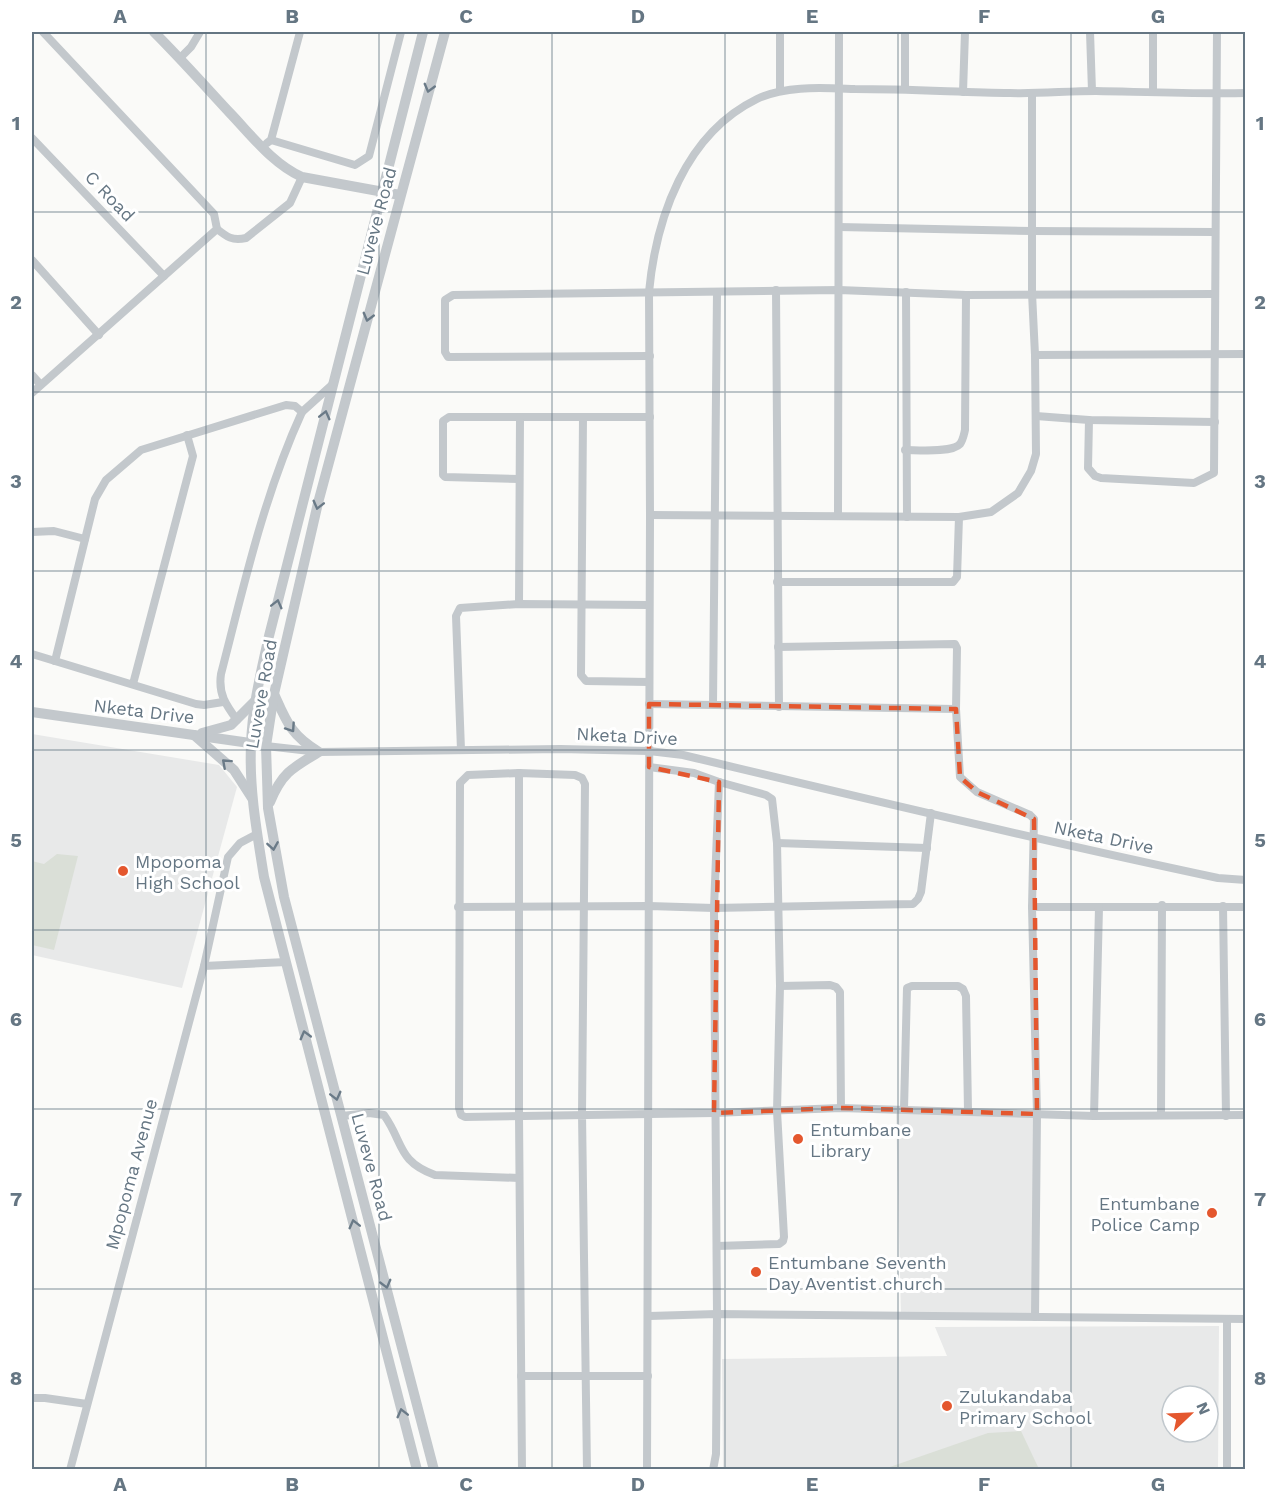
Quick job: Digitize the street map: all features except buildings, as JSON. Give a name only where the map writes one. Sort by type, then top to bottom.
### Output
[{"type":"street","points":[[43,32],[214,214],[217,229],[228,238],[237,240],[246,238],[290,203],[303,177]]},
{"type":"street","points":[[154,32],[280,165],[303,177],[400,195]]},
{"type":"street","points":[[180,58],[191,47],[200,32]]},
{"type":"street","points":[[261,146],[271,140],[300,32]]},
{"type":"street","points":[[271,140],[355,165],[369,156],[401,32]]},
{"type":"street","name":"Luveve Road","points":[[417,1470],[264,877],[252,798],[250,744],[255,700],[269,636],[423,32]]},
{"type":"street","name":"Luveve Road","points":[[434,1470],[284,897],[274,852],[268,808],[267,746],[274,694],[318,503],[445,32]]},
{"type":"street","points":[[780,32],[780,90]]},
{"type":"street","points":[[838,516],[839,32]]},
{"type":"street","points":[[904,32],[905,89]]},
{"type":"street","points":[[963,92],[965,32]]},
{"type":"street","points":[[1090,32],[1092,91]]},
{"type":"street","points":[[1153,32],[1153,92]]},
{"type":"street","points":[[1089,420],[1088,468],[1095,476],[1194,483],[1214,472],[1217,32]]},
{"type":"street","points":[[647,1470],[649,292],[662,222],[675,187],[686,165],[711,135],[740,110],[759,98],[780,90],[839,88],[1032,93],[1092,91],[1245,93]]},
{"type":"street","points":[[650,514],[959,517],[991,512],[1018,493],[1031,471],[1036,454],[1032,293],[1032,93]]},
{"type":"street","name":"C Road","points":[[32,138],[164,276]]},
{"type":"street","points":[[839,227],[1215,232]]},
{"type":"street","points":[[32,393],[217,229]]},
{"type":"street","points":[[32,260],[99,335]]},
{"type":"street","points":[[650,356],[452,357],[446,355],[445,300],[453,295],[776,290],[966,295],[1214,294]]},
{"type":"street","points":[[776,290],[779,707]]},
{"type":"street","points":[[713,704],[717,291]]},
{"type":"street","points":[[906,292],[907,517]]},
{"type":"street","points":[[905,450],[953,449],[960,443],[965,430],[966,295]]},
{"type":"street","points":[[1035,355],[1216,356],[1245,354]]},
{"type":"street","points":[[32,375],[40,384]]},
{"type":"street","points":[[237,720],[224,702],[219,683],[249,561],[282,458],[302,412],[333,384]]},
{"type":"street","points":[[54,661],[95,499],[105,480],[141,450],[286,405],[296,406],[302,412]]},
{"type":"street","points":[[1036,416],[1089,420],[1215,422]]},
{"type":"street","points":[[519,480],[445,477],[443,475],[443,424],[445,419],[449,417],[650,417]]},
{"type":"street","points":[[519,604],[520,417]]},
{"type":"street","points":[[583,417],[581,677],[586,681],[649,682]]},
{"type":"street","points":[[134,684],[193,456],[187,435]]},
{"type":"street","points":[[777,582],[953,582],[957,577],[959,517]]},
{"type":"street","points":[[32,532],[54,531],[85,539]]},
{"type":"street","points":[[461,750],[456,616],[464,606],[649,604]]},
{"type":"street","points":[[778,647],[952,643],[957,648],[956,709],[960,777],[977,792],[1033,817],[1032,907],[1037,1114],[1035,1317]]},
{"type":"street","points":[[32,654],[196,704],[224,702]]},
{"type":"street","points":[[268,808],[280,780],[286,773],[319,752],[304,744],[294,734],[274,694]]},
{"type":"street","points":[[193,734],[222,728],[237,720],[255,700]]},
{"type":"street","points":[[649,704],[956,709]]},
{"type":"street","name":"Nketa Drive","points":[[32,712],[319,752],[649,751],[683,755],[1034,838],[1218,878],[1245,880]]},
{"type":"street","points":[[193,734],[234,770],[252,798]]},
{"type":"street","points":[[649,767],[694,772],[719,782],[770,796],[773,803],[777,843],[780,986],[777,1111],[783,1241],[778,1244],[717,1246]]},
{"type":"street","points":[[519,773],[522,1470]]},
{"type":"street","points":[[587,1470],[582,1114],[585,784],[582,778],[575,775],[519,773],[468,775],[460,783],[458,907],[460,1114],[471,1117],[582,1114],[714,1113],[841,1108],[968,1110],[1094,1116],[1245,1115]]},
{"type":"street","points":[[713,1470],[716,1454],[717,1314],[714,909],[719,782]]},
{"type":"street","points":[[458,907],[649,906],[714,909],[913,904],[921,892],[931,813]]},
{"type":"street","name":"Mpopoma Avenue","points":[[70,1470],[204,966],[228,857],[240,843],[257,834]]},
{"type":"street","points":[[777,843],[927,848]]},
{"type":"street","points":[[1161,1115],[1162,906]]},
{"type":"street","points":[[1223,906],[1226,1116]]},
{"type":"street","points":[[1032,907],[1245,907]]},
{"type":"street","points":[[1094,1116],[1099,907]]},
{"type":"street","points":[[204,966],[286,962]]},
{"type":"street","points":[[780,986],[830,985],[836,987],[840,992],[841,1108]]},
{"type":"street","points":[[904,1109],[907,988],[912,986],[958,986],[963,989],[966,996],[968,1110]]},
{"type":"street","points":[[342,1116],[369,1113],[384,1115],[407,1157],[423,1171],[435,1175],[519,1178]]},
{"type":"street","points":[[649,1316],[717,1314],[1245,1319]]},
{"type":"street","points":[[1227,1320],[1227,1470]]},
{"type":"street","points":[[521,1376],[648,1376]]},
{"type":"street","points":[[32,1398],[87,1404]]},
{"type":"highlighted area","points":[[649,704],[956,709],[960,777],[977,792],[1034,819],[1037,1114],[841,1108],[714,1113],[719,782],[649,767]]},
{"type":"shaded area","name":"Mpopoma High School","points":[[32,734],[219,765],[237,787],[182,988],[32,955]]},
{"type":"shaded area","points":[[57,854],[78,856],[54,950],[32,945],[32,861],[44,864]]},
{"type":"shaded area","points":[[896,1112],[1035,1115],[1033,1316],[901,1314]]},
{"type":"shaded area","name":"Zulukandaba Primary School","points":[[1219,1326],[1219,1384],[1160,1384],[1160,1444],[1218,1444],[1218,1469],[723,1469],[722,1359],[947,1356],[935,1327]]},
{"type":"shaded area","points":[[1021,1431],[1039,1469],[884,1469],[988,1433]]},
{"type":"place","name":"Mpopoma High School","points":[[123,871]]},
{"type":"place","name":"Entumbane Library","points":[[798,1139]]},
{"type":"place","name":"Entumbane Police Camp","points":[[1212,1213]]},
{"type":"place","name":"Entumbane Seventh Day Aventist church","points":[[756,1272]]},
{"type":"place","name":"Zulukandaba Primary School","points":[[947,1406]]}]
